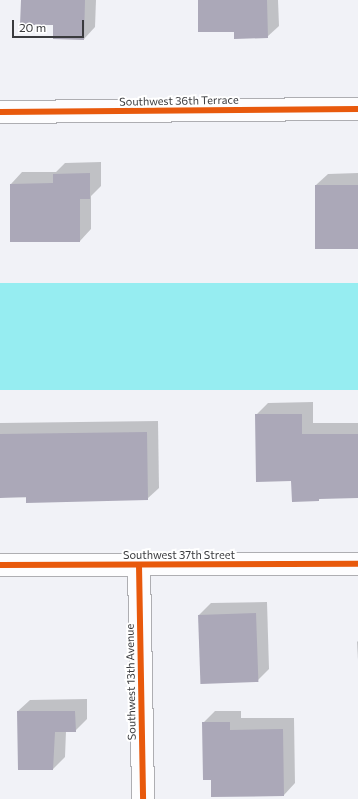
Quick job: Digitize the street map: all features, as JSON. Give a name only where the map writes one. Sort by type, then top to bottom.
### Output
[{"type":"street","name":"Southwest 36th Terrace","points":[[0,112],[358,109]]},
{"type":"street","name":"Southwest 37th Street","points":[[0,565],[358,564]]},
{"type":"street","name":"Southwest 13th Avenue","points":[[139,565],[143,799]]},
{"type":"water","points":[[0,283],[358,283],[358,390],[0,390]]},
{"type":"building","points":[[21,0],[85,0],[84,40],[53,39],[53,25],[20,25]]},
{"type":"building","points":[[198,0],[267,0],[268,38],[234,39],[234,32],[198,32]]},
{"type":"building","points":[[90,173],[90,199],[80,199],[80,242],[10,242],[10,184],[53,183],[53,174]]},
{"type":"building","points":[[315,185],[358,185],[358,249],[315,249]]},
{"type":"building","points":[[255,414],[302,414],[302,434],[358,434],[358,498],[319,499],[319,501],[292,502],[291,481],[256,482]]},
{"type":"building","points":[[147,432],[148,500],[26,503],[26,497],[0,498],[0,434]]},
{"type":"building","points":[[256,613],[258,682],[200,684],[198,615]]},
{"type":"building","points":[[17,711],[75,711],[76,732],[55,732],[53,770],[18,770]]},
{"type":"building","points":[[202,722],[230,722],[230,730],[283,729],[284,796],[211,797],[211,780],[203,780]]},
{"type":"cycle path","points":[[0,112],[358,109]]},
{"type":"cycle path","points":[[0,565],[358,564]]},
{"type":"cycle path","points":[[139,565],[143,799]]}]
